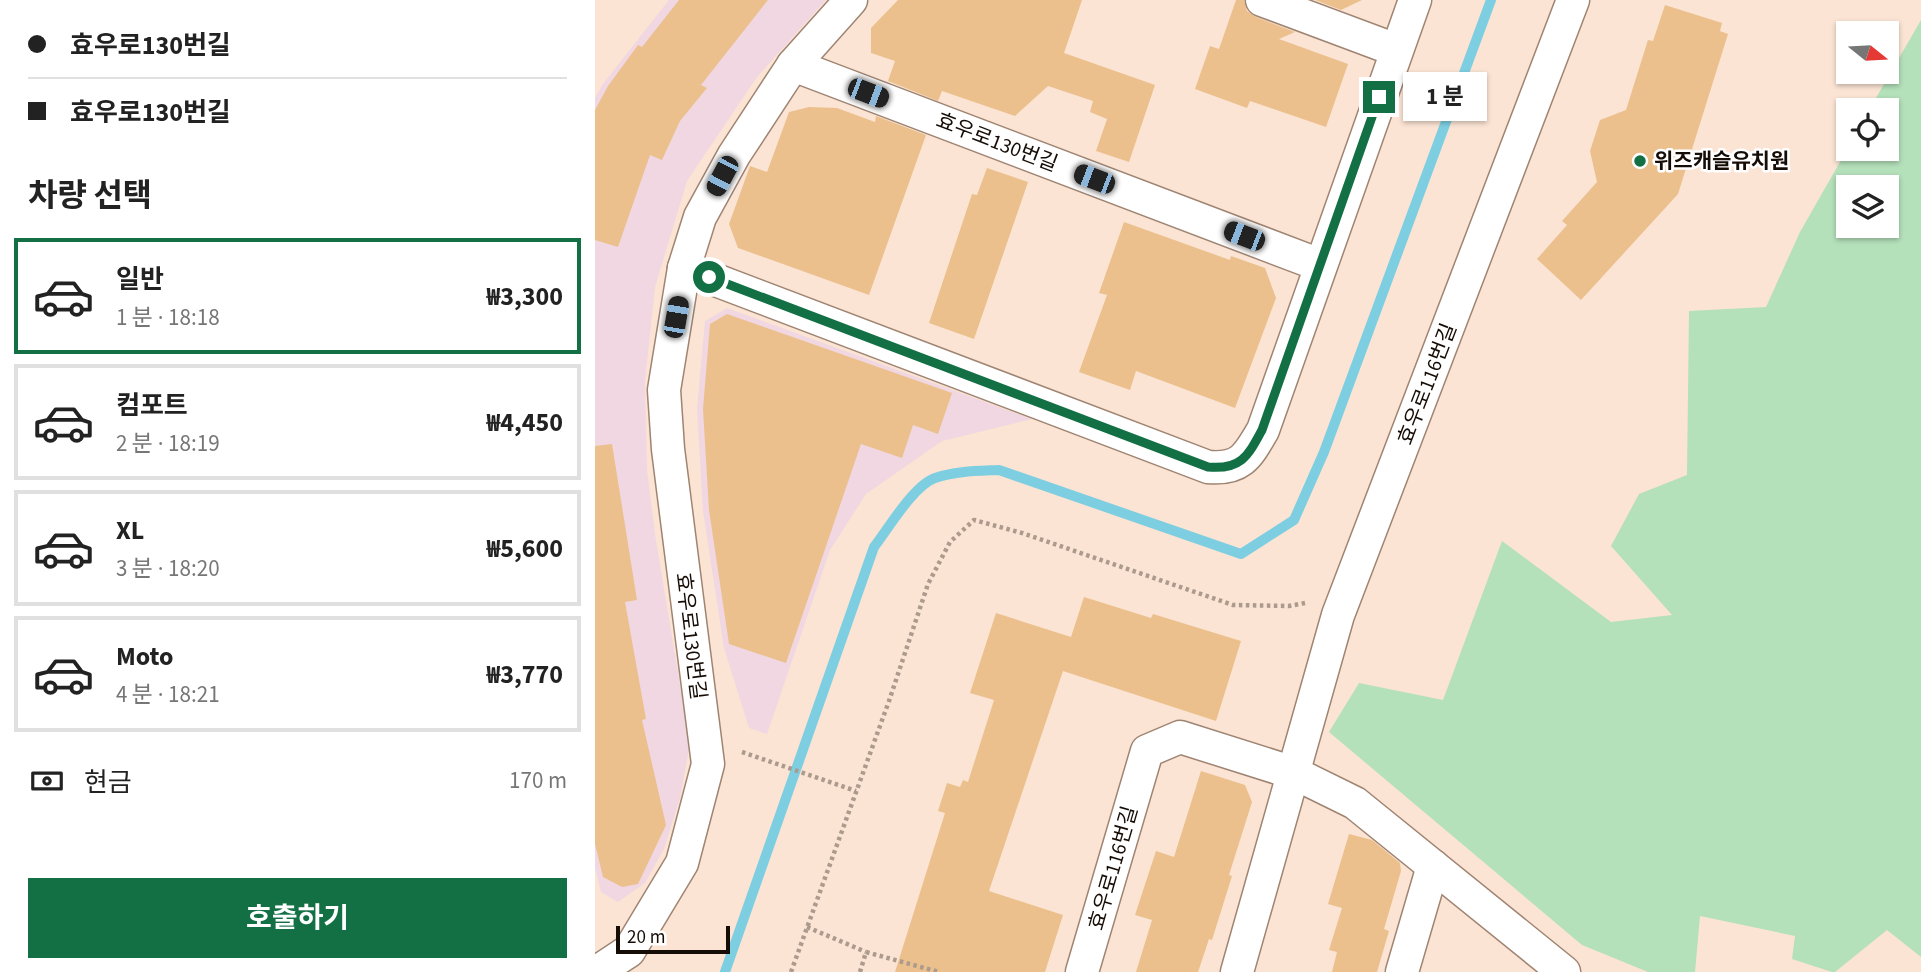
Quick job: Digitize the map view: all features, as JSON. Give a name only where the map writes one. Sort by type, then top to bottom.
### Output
[{"type":"street","name":"효우로130번길","points":[[597,972],[629,951],[682,863],[708,764],[668,449],[664,390],[684,268],[706,206],[733,155],[793,65],[851,0]]},
{"type":"street","points":[[1262,0],[1396,50]]},
{"type":"street","points":[[684,268],[1208,467],[1236,465],[1248,455],[1262,430],[1415,0]]},
{"type":"street","name":"효우로116번길","points":[[1237,972],[1338,615],[1573,0]]},
{"type":"street","name":"효우로130번길","points":[[793,65],[1319,265]]},
{"type":"street","name":"효우로116번길","points":[[1082,972],[1147,751],[1180,737],[1294,773],[1355,803],[1564,972]]},
{"type":"street","points":[[1402,972],[1433,866]]},
{"type":"path","points":[[791,972],[928,584],[950,542],[974,520],[1022,533],[1233,606],[1289,606],[1310,602],[1338,615]]},
{"type":"path","points":[[740,751],[856,791]]},
{"type":"path","points":[[807,928],[866,951],[939,972]]},
{"type":"path","points":[[860,972],[866,951]]},
{"type":"shaded area","points":[[669,0],[826,0],[757,77],[687,181],[655,287],[645,381],[647,471],[690,744],[680,798],[664,849],[645,883],[618,902],[601,892],[595,868],[595,98]]},
{"type":"shaded area","points":[[727,308],[1032,419],[942,441],[866,494],[830,550],[767,734],[749,728],[724,648],[703,511],[697,409],[705,321]]},
{"type":"green space","points":[[1921,20],[1921,957],[1887,930],[1832,972],[1792,959],[1795,936],[1700,916],[1695,972],[1648,972],[1582,945],[1329,732],[1359,683],[1443,700],[1502,541],[1611,622],[1672,615],[1611,546],[1639,494],[1687,475],[1689,311],[1766,307],[1800,232],[1841,161],[1899,161],[1899,98],[1876,98],[1884,84],[1899,84],[1899,58]]},
{"type":"building","points":[[679,0],[768,0],[701,85],[707,88],[680,121],[662,160],[650,155],[618,247],[595,240],[595,110],[608,86],[638,45],[642,47]]},
{"type":"building","points":[[898,0],[1082,0],[1064,53],[1155,85],[1129,162],[1096,151],[1107,119],[1090,112],[1093,101],[1048,86],[1015,116],[942,91],[938,101],[888,81],[895,61],[871,53],[871,28]]},
{"type":"building","points":[[1236,0],[1244,0],[1247,11],[1256,17],[1295,32],[1279,39],[1348,64],[1326,127],[1250,101],[1247,108],[1195,89],[1210,46],[1219,49]]},
{"type":"building","points":[[1315,0],[1362,0],[1341,10]]},
{"type":"building","name":"위즈캐슬유치원","points":[[1665,5],[1722,23],[1720,31],[1728,34],[1678,194],[1581,300],[1537,259],[1567,225],[1562,221],[1597,182],[1590,151],[1600,120],[1626,110],[1648,40],[1653,41]]},
{"type":"building","points":[[809,107],[837,108],[875,122],[876,116],[926,135],[869,295],[738,248],[729,224],[750,166],[767,172],[789,112]]},
{"type":"building","points":[[987,168],[1028,182],[974,339],[929,323],[972,194],[977,195]]},
{"type":"building","points":[[1124,222],[1230,260],[1231,256],[1265,268],[1276,298],[1235,408],[1136,371],[1130,390],[1079,372],[1107,295],[1099,293]]},
{"type":"building","points":[[727,314],[952,393],[938,434],[913,425],[902,458],[861,444],[786,663],[729,644],[709,510],[703,409],[710,324]]},
{"type":"building","points":[[612,444],[637,600],[625,602],[646,719],[642,720],[666,825],[638,884],[622,887],[603,877],[595,844],[595,446]]},
{"type":"building","points":[[1084,597],[1151,618],[1153,614],[1241,641],[1216,721],[1063,671],[989,891],[1063,915],[1045,972],[895,972],[945,813],[938,811],[947,783],[960,787],[963,780],[968,782],[994,700],[970,693],[996,613],[1071,637]]},
{"type":"building","points":[[1201,771],[1245,785],[1252,802],[1212,940],[1209,939],[1198,972],[1136,972],[1152,920],[1135,915],[1156,851],[1174,857]]},
{"type":"building","points":[[1349,834],[1372,840],[1400,863],[1401,871],[1384,929],[1389,931],[1377,972],[1332,972],[1337,952],[1329,950],[1342,908],[1328,904]]},
{"type":"waterway","points":[[725,972],[874,547],[910,498],[927,482],[950,474],[999,470],[1241,554],[1294,520],[1324,452],[1491,0]]},
{"type":"place","name":"위즈캐슬유치원","points":[[1640,161]]},
{"type":"route","points":[[709,277],[1208,467],[1236,465],[1248,455],[1262,430],[1379,97]]}]
